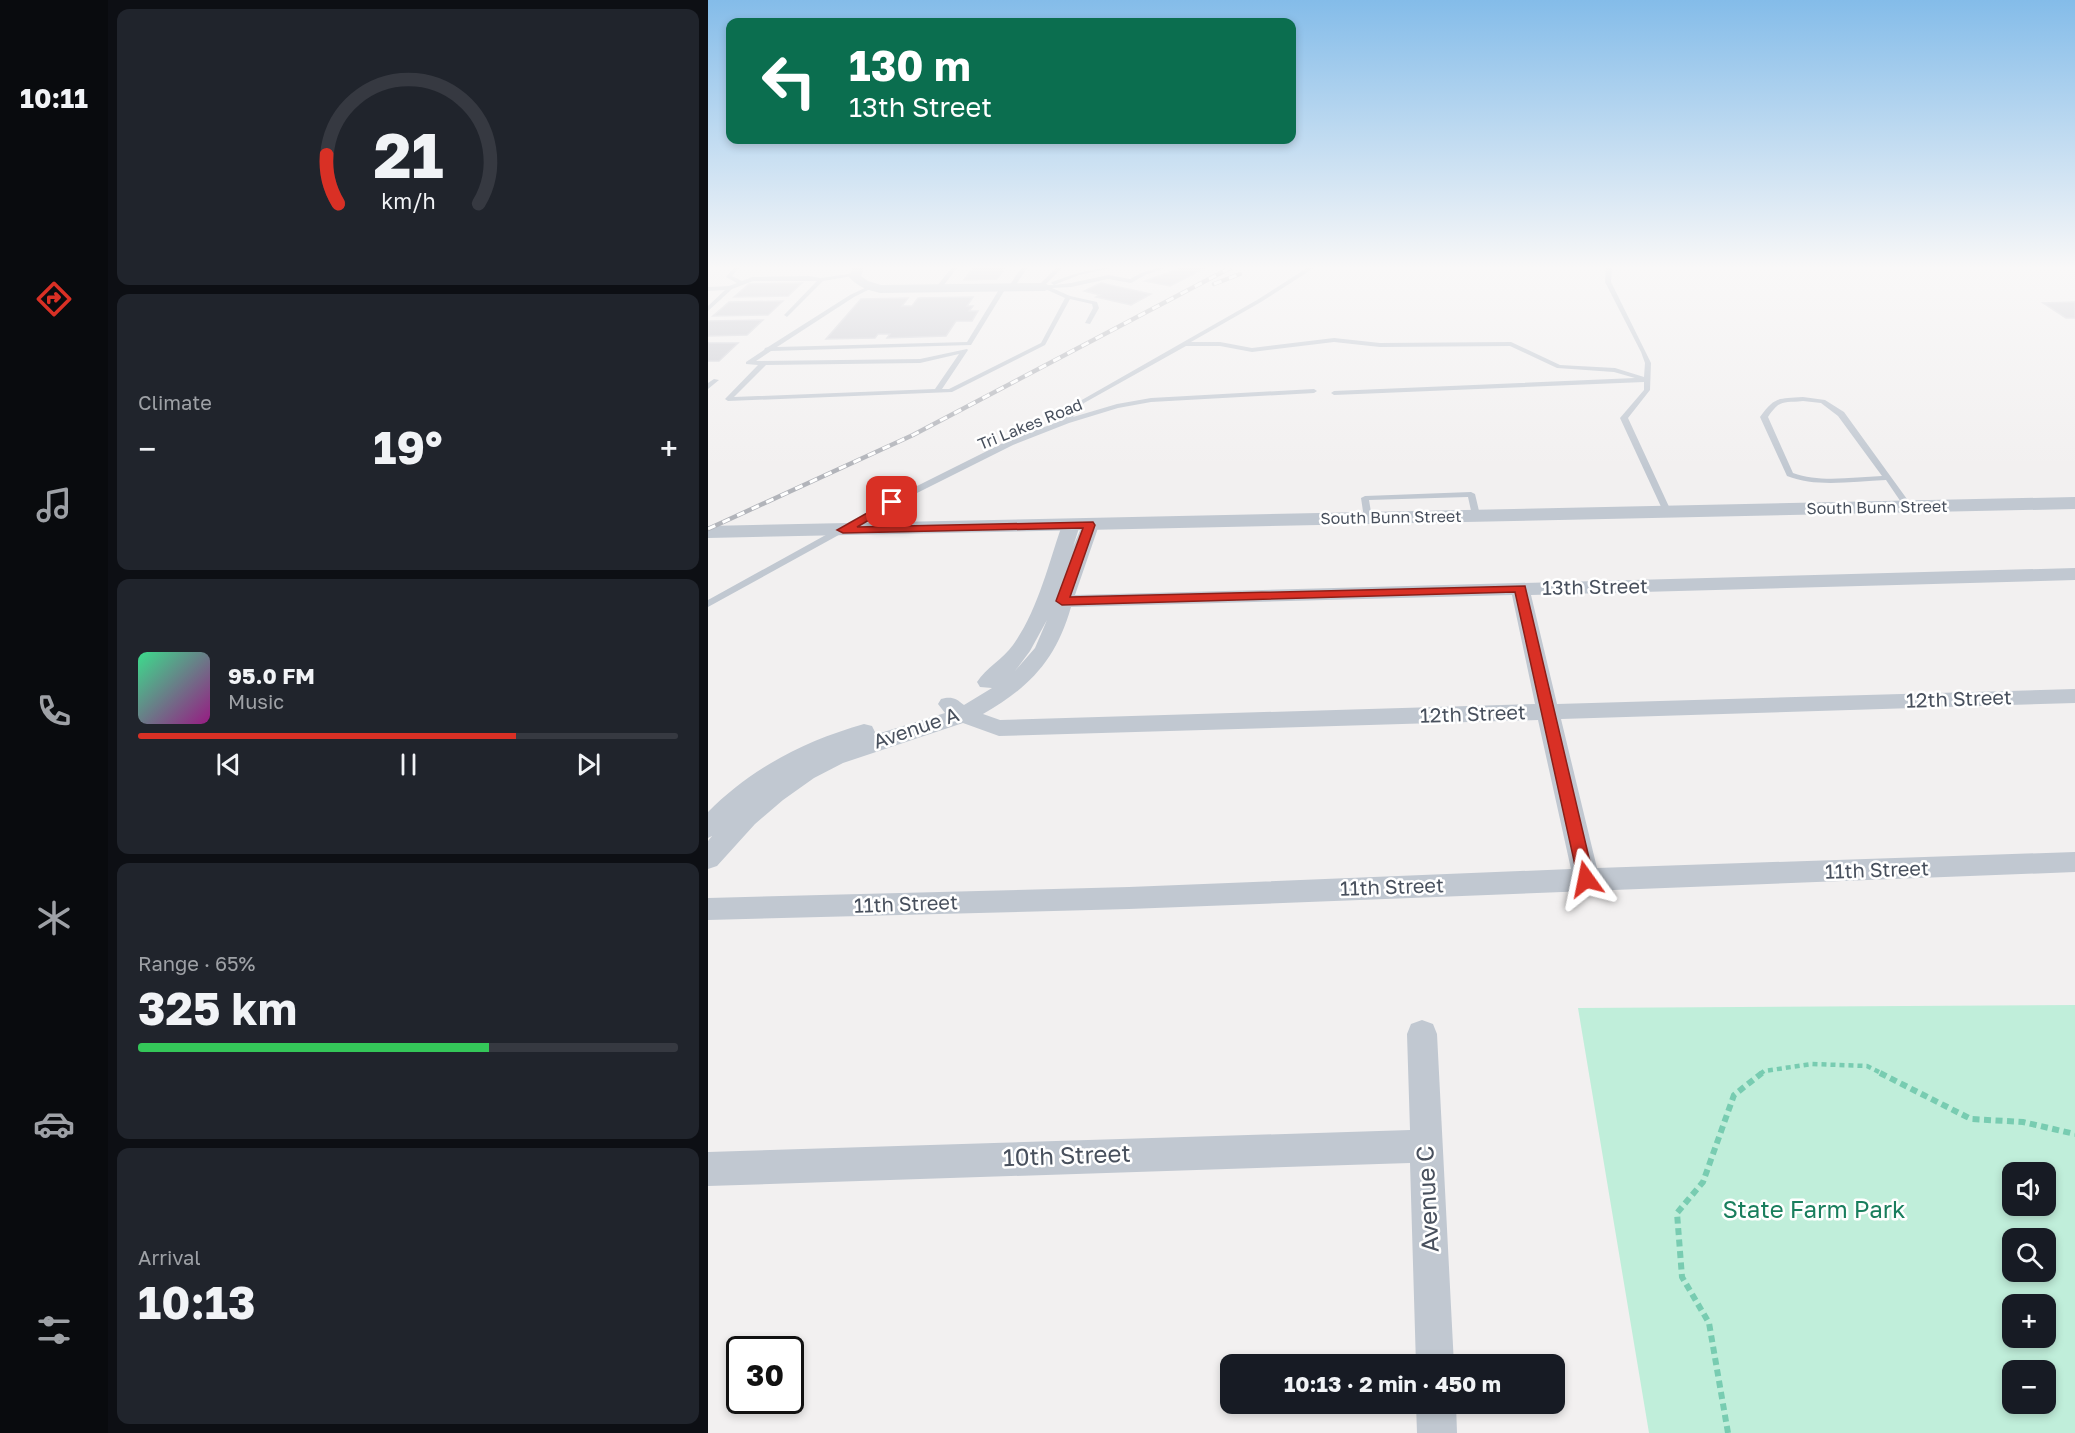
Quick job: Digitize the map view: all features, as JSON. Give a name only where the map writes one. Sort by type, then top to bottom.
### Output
[{"type":"street","name":"South Bunn Street","points":[[708,532],[2075,503]]},
{"type":"street","name":"Avenue A","points":[[708,828],[745,791],[807,753],[832,741],[910,718],[955,709],[1001,692],[1038,659],[1056,628],[1053,602],[1080,525]]},
{"type":"street","name":"13th Street","points":[[1053,602],[2075,574]]},
{"type":"street","points":[[1520,589],[1550,712],[1586,879]]},
{"type":"street","name":"12th Street","points":[[955,709],[999,728],[2075,696]]},
{"type":"street","name":"Avenue A","points":[[708,859],[750,812],[798,777],[834,758],[873,743],[940,724],[955,709]]},
{"type":"street","name":"11th Street","points":[[708,909],[1129,898],[2075,862]]},
{"type":"street","name":"Avenue C","points":[[1422,1034],[1434,1354]]},
{"type":"street","name":"10th Street","points":[[708,1169],[1425,1146]]},
{"type":"street","points":[[1436,1414],[1437,1433]]},
{"type":"lane","points":[[790,335],[748,363],[920,362],[964,351]]},
{"type":"lane","points":[[937,392],[975,335]]},
{"type":"lane","points":[[763,364],[728,399],[950,391],[1043,344],[1048,335]]},
{"type":"lane","points":[[1066,421],[1082,402],[1201,335]]},
{"type":"lane","points":[[1635,335],[1648,363],[1647,390],[1624,418],[1667,511]]},
{"type":"lane","points":[[1186,344],[1220,344],[1252,350],[1334,340],[1380,345],[1510,344],[1559,367],[1615,370],[1647,380]]},
{"type":"lane","points":[[767,349],[969,344]]},
{"type":"lane","points":[[708,387],[716,380]]},
{"type":"lane","points":[[1334,393],[1647,380]]},
{"type":"lane","name":"Tri Lakes Road","points":[[708,604],[949,473],[1010,443],[1066,421],[1117,406],[1151,400],[1314,391]]},
{"type":"lane","points":[[1888,478],[1807,479],[1794,477],[1790,474],[1764,417],[1778,401],[1813,399],[1823,401],[1841,414],[1888,478],[1908,506]]},
{"type":"path","points":[[1728,1433],[1709,1323],[1682,1277],[1677,1214],[1703,1182],[1734,1095],[1764,1071],[1812,1064],[1867,1066],[1971,1119],[2023,1122],[2075,1134]]},
{"type":"green space","name":"State Farm Park","points":[[2075,1005],[2075,1433],[1649,1433],[1578,1008]]},
{"type":"building","points":[[708,335],[747,335],[747,335]]},
{"type":"building","points":[[830,335],[877,335],[875,338],[826,339]]},
{"type":"building","points":[[889,335],[947,335],[946,336],[887,338]]},
{"type":"building","points":[[708,343],[738,343],[719,361],[708,361]]},
{"type":"railway","points":[[708,529],[913,435],[1103,335]]},
{"type":"route","points":[[892,502],[843,530],[1090,525],[1062,601],[1520,589],[1550,712],[1586,879]]}]
